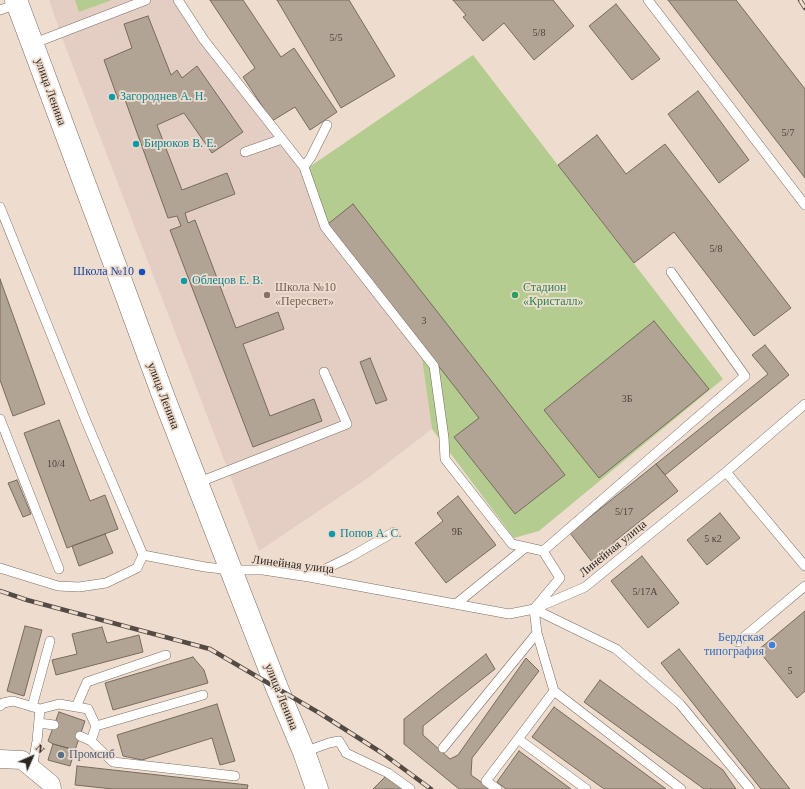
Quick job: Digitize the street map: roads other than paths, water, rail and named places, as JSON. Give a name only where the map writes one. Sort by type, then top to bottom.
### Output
[{"type":"street","name":"улица Ленина","points":[[11,5],[32,44],[164,398],[277,688],[304,752],[317,789]]},
{"type":"street","points":[[0,759],[22,760],[51,784],[52,789]]},
{"type":"lane","points":[[32,44],[146,0]]},
{"type":"lane","points":[[178,0],[204,40],[304,167],[325,227],[434,366],[444,438],[445,459],[512,544],[543,551],[560,578],[534,609],[538,633],[554,691],[681,789]]},
{"type":"lane","points":[[648,0],[805,206]]},
{"type":"lane","points":[[304,167],[327,125]]},
{"type":"lane","points":[[245,152],[282,140]]},
{"type":"lane","points":[[0,207],[83,414],[143,555],[137,568],[106,583],[79,587],[58,586],[0,568]]},
{"type":"lane","points":[[543,551],[745,376],[671,272]]},
{"type":"lane","points":[[197,483],[347,424],[324,372]]},
{"type":"lane","name":"Линейная улица","points":[[143,555],[231,570],[263,570],[309,577],[509,614],[534,609],[585,587],[726,472],[805,404]]},
{"type":"lane","points":[[0,418],[59,569]]},
{"type":"lane","points":[[726,472],[805,566]]},
{"type":"lane","points":[[309,577],[350,557],[394,532]]},
{"type":"lane","points":[[456,604],[526,547]]},
{"type":"lane","points":[[738,642],[805,586]]},
{"type":"lane","points":[[534,609],[616,649],[680,704],[750,789]]},
{"type":"lane","points":[[443,748],[538,633]]},
{"type":"lane","points":[[32,768],[39,723],[36,708],[50,641]]},
{"type":"lane","points":[[76,706],[87,682],[166,655]]},
{"type":"lane","points":[[497,789],[486,781],[554,691]]},
{"type":"lane","points":[[96,726],[203,695]]},
{"type":"lane","points":[[0,706],[3,703],[13,701],[36,708],[60,704],[88,709],[96,726],[91,741]]},
{"type":"lane","points":[[39,723],[54,725]]},
{"type":"lane","points":[[80,736],[91,741],[113,762],[235,776]]},
{"type":"lane","points":[[518,739],[586,789]]},
{"type":"lane","points":[[304,752],[339,741],[346,752],[388,773],[410,789]]},
{"type":"railway","points":[[800,0],[805,8]]},
{"type":"railway","points":[[0,591],[27,600],[210,649],[321,714],[382,753],[431,789]]},
{"type":"place","name":"Загороднев А. Н.","points":[[112,97]]},
{"type":"place","name":"Бирюков В. Е.","points":[[136,144]]},
{"type":"place","name":"Школа №10","points":[[142,272]]},
{"type":"place","name":"Облецов Е. В.","points":[[184,281]]},
{"type":"place","name":"Школа №10 «Пересвет»","points":[[267,295]]},
{"type":"place","name":"Стадион «Кристалл»","points":[[515,295]]},
{"type":"place","name":"Попов А. С.","points":[[332,534]]},
{"type":"place","name":"Бердская типография","points":[[772,645]]},
{"type":"place","name":"Промсиб","points":[[61,755]]}]
